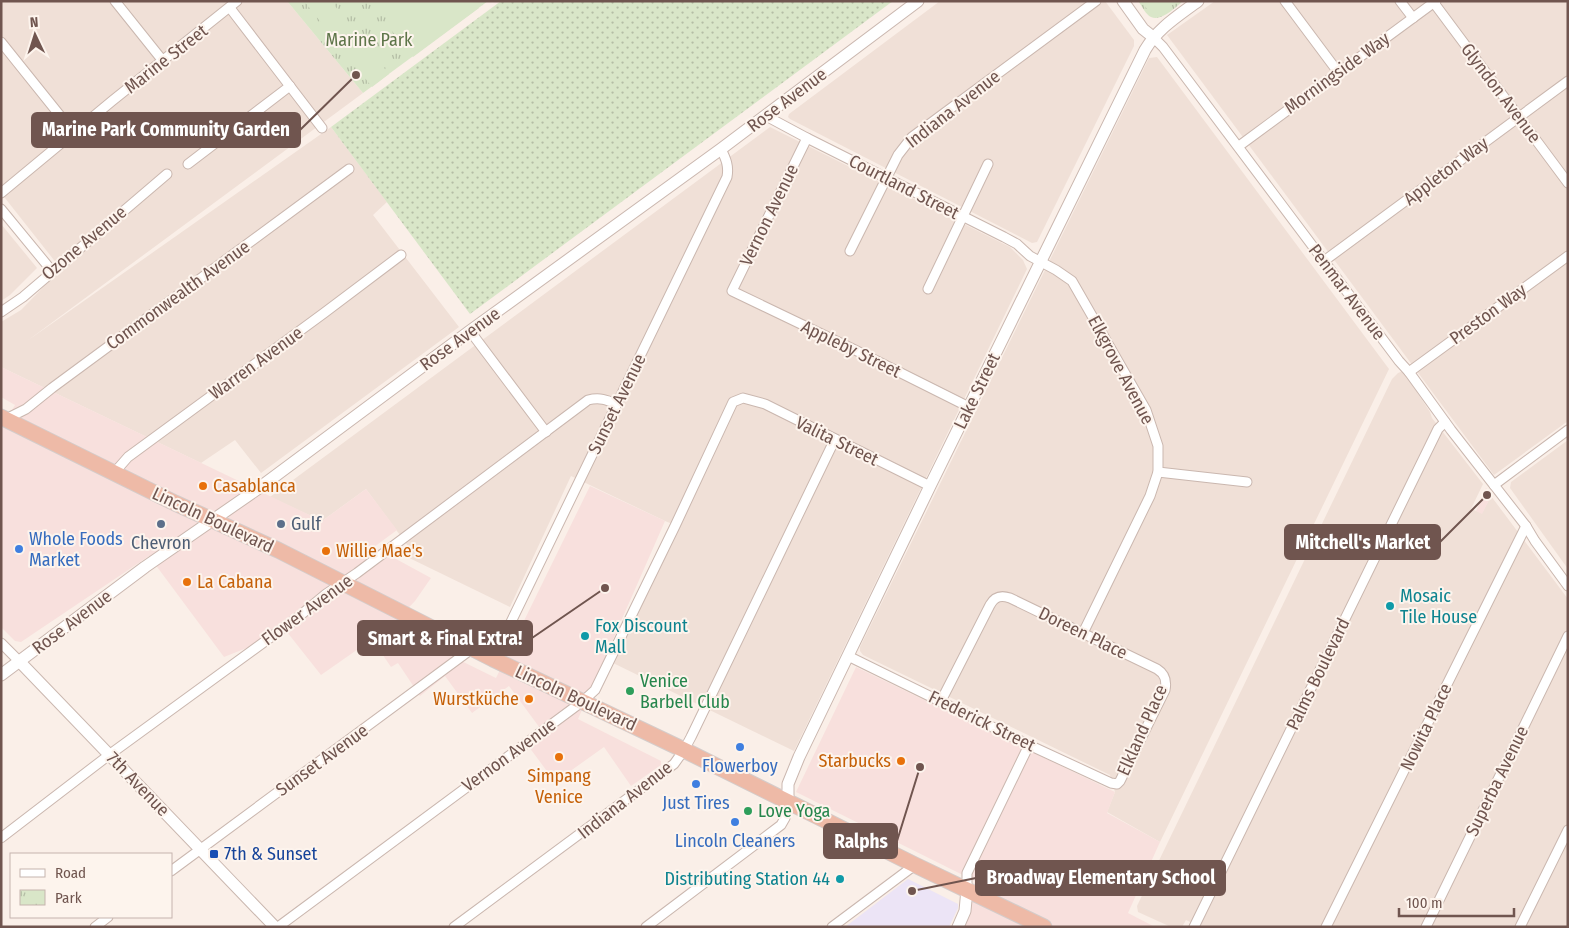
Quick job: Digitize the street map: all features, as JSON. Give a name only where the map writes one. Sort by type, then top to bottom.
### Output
[{"type":"highway","name":"Lincoln Boulevard","points":[[3,419],[278,550],[493,659],[684,750],[1044,927]]},
{"type":"street","points":[[115,1],[163,61]]},
{"type":"street","name":"Marine Street","points":[[1,193],[237,1]]},
{"type":"street","name":"Rose Avenue","points":[[1,675],[145,567],[267,482],[470,331],[766,116],[918,1]]},
{"type":"street","name":"Indiana Avenue","points":[[850,251],[898,155],[912,137],[1096,1]]},
{"type":"street","name":"Penmar Avenue","points":[[1123,1],[1144,29],[1163,47],[1239,146],[1398,361],[1409,372],[1445,422],[1526,526],[1568,586]]},
{"type":"street","name":"Lake Street","points":[[788,802],[788,784],[848,656],[1145,50],[1163,26],[1198,1]]},
{"type":"street","points":[[1285,1],[1338,72]]},
{"type":"street","points":[[1400,1],[1413,18]]},
{"type":"street","name":"Morningside Way","points":[[1239,146],[1435,2]]},
{"type":"street","name":"Glyndon Avenue","points":[[1435,2],[1568,183]]},
{"type":"street","points":[[230,8],[322,128]]},
{"type":"street","points":[[1,42],[74,133]]},
{"type":"street","name":"Appleton Way","points":[[1324,261],[1568,81]]},
{"type":"street","points":[[188,164],[290,86]]},
{"type":"street","name":"Courtland Street","points":[[766,116],[1004,237],[1017,244],[1040,262]]},
{"type":"street","name":"Vernon Avenue","points":[[732,292],[806,138]]},
{"type":"street","name":"Sunset Avenue","points":[[493,659],[727,177],[729,168],[727,159],[721,149]]},
{"type":"street","points":[[928,289],[988,164]]},
{"type":"street","name":"Commonwealth Avenue","points":[[3,419],[26,409],[349,169]]},
{"type":"street","name":"Ozone Avenue","points":[[1,312],[17,301],[167,174]]},
{"type":"street","points":[[1,209],[52,270]]},
{"type":"street","name":"Warren Avenue","points":[[114,472],[128,457],[400,256]]},
{"type":"street","name":"Preston Way","points":[[1409,372],[1568,256]]},
{"type":"street","name":"Elkgrove Avenue","points":[[1040,262],[1072,281],[1137,394],[1152,423],[1158,446],[1158,472],[1150,496],[1083,633]]},
{"type":"street","name":"Appleby Street","points":[[732,292],[853,349],[969,407]]},
{"type":"street","points":[[470,331],[546,432]]},
{"type":"street","name":"Flower Avenue","points":[[1,838],[110,754],[588,400],[597,398],[617,404]]},
{"type":"street","name":"Vernon Avenue","points":[[277,927],[583,701],[595,690],[733,402],[744,398]]},
{"type":"street","name":"Valita Street","points":[[744,398],[765,404],[930,486]]},
{"type":"street","name":"Palms Boulevard","points":[[1194,927],[1438,429],[1445,422]]},
{"type":"street","points":[[1494,485],[1568,430]]},
{"type":"street","name":"Indiana Avenue","points":[[454,927],[674,764],[684,750],[835,439]]},
{"type":"street","points":[[1158,472],[1247,482]]},
{"type":"street","name":"Nowita Place","points":[[1326,927],[1526,526]]},
{"type":"street","name":"Doreen Place","points":[[941,701],[985,613],[993,599],[998,596],[1010,598],[1157,669],[1165,676]]},
{"type":"street","name":"Superba Avenue","points":[[1426,927],[1568,636]]},
{"type":"street","name":"7th Avenue","points":[[1,643],[277,927]]},
{"type":"street","name":"Sunset Avenue","points":[[172,870],[473,648]]},
{"type":"street","name":"Frederick Street","points":[[848,656],[1029,745],[1111,784],[1117,784]]},
{"type":"street","name":"Elkland Place","points":[[1117,784],[1165,690],[1165,676]]},
{"type":"street","points":[[958,927],[965,912],[967,873],[1029,745]]},
{"type":"street","points":[[646,927],[781,825],[785,818],[788,802]]},
{"type":"street","points":[[1520,927],[1568,830]]},
{"type":"street","points":[[832,927],[916,865]]},
{"type":"street","points":[[95,927],[107,918]]},
{"type":"shaded area","points":[[1,1],[287,1],[363,93],[27,341],[331,127],[387,202],[373,215],[459,327],[261,473],[235,440],[201,463],[1,367],[1,322],[21,310],[61,269],[1,193]]},
{"type":"shaded area","points":[[940,1],[1105,1],[1134,40],[1134,46],[1037,242],[1032,243],[788,117],[789,114]]},
{"type":"shaded area","points":[[1215,1],[1568,1],[1568,421],[1494,475],[1167,35]]},
{"type":"shaded area","points":[[1157,57],[1389,369],[1160,842],[1107,812],[1115,792],[1110,775],[863,655],[860,651],[860,647],[1149,58]]},
{"type":"shaded area","points":[[770,127],[1010,247],[1023,260],[1027,269],[794,751],[613,663],[680,527],[571,476],[510,607],[399,553],[408,546],[366,489],[322,521],[270,497]]},
{"type":"shaded area","points":[[1,224],[37,268],[10,295],[1,301]]},
{"type":"shaded area","points":[[1,367],[322,521],[366,489],[397,530],[374,547],[431,578],[415,601],[391,626],[321,675],[287,632],[224,657],[149,556],[21,642],[15,641],[1,627],[1,428],[15,405],[1,397]]},
{"type":"shaded area","points":[[1403,371],[1432,418],[1483,484],[1471,509],[1482,513],[1491,496],[1568,599],[1568,927],[1201,927],[1186,920],[1182,927],[1171,927],[1138,912],[1137,906],[1392,379]]},
{"type":"shaded area","points":[[1568,440],[1568,569],[1510,488],[1511,482]]},
{"type":"shaded area","points":[[590,486],[665,521],[578,719],[661,761],[661,765],[631,786],[604,747],[555,782],[529,747],[545,735],[509,686],[472,713],[445,676],[420,696],[398,663],[391,667],[376,645],[396,629],[496,678]]},
{"type":"shaded area","points":[[1486,488],[1491,496],[1482,514],[1476,511]]},
{"type":"shaded area","points":[[856,667],[1115,792],[1107,813],[1160,842],[1128,913],[1155,927],[961,927],[975,881],[796,792]]},
{"type":"shaded area","points":[[908,879],[958,904],[949,927],[845,927]]},
{"type":"green space","name":"Marine Park","points":[[287,1],[488,1],[363,93]]},
{"type":"green space","points":[[304,1],[331,1],[389,74],[372,87]]},
{"type":"green space","points":[[383,1],[474,1],[479,8],[413,57],[391,30]]},
{"type":"green space","points":[[501,1],[893,1],[470,314],[331,127]]},
{"type":"green space","points":[[1138,1],[1183,1],[1164,16],[1155,18],[1147,14]]},
{"type":"green space","points":[[1141,1],[1168,1],[1155,10],[1147,9]]},
{"type":"place","name":"Marine Park Community Garden","points":[[356,75]]},
{"type":"place","name":"Casablanca","points":[[203,486]]},
{"type":"place","name":"Mitchell's Market","points":[[1487,495]]},
{"type":"place","name":"Chevron","points":[[161,524]]},
{"type":"place","name":"Gulf","points":[[281,524]]},
{"type":"place","name":"Whole Foods Market","points":[[19,549]]},
{"type":"place","name":"Willie Mae's","points":[[326,551]]},
{"type":"place","name":"La Cabana","points":[[187,582]]},
{"type":"place","name":"Smart & Final Extra!","points":[[605,588]]},
{"type":"place","name":"Mosaic Tile House","points":[[1390,606]]},
{"type":"place","name":"Fox Discount Mall","points":[[585,636]]},
{"type":"place","name":"Venice Barbell Club","points":[[630,691]]},
{"type":"place","name":"Wurstküche","points":[[529,699]]},
{"type":"place","name":"Flowerboy","points":[[740,747]]},
{"type":"place","name":"Simpang Venice","points":[[559,757]]},
{"type":"place","name":"Starbucks","points":[[901,761]]},
{"type":"place","name":"Ralphs","points":[[920,767]]},
{"type":"place","name":"Just Tires","points":[[696,784]]},
{"type":"place","name":"Love Yoga","points":[[748,811]]},
{"type":"place","name":"Lincoln Cleaners","points":[[735,822]]},
{"type":"place","name":"7th & Sunset","points":[[214,854]]},
{"type":"place","name":"Distributing Station 44","points":[[840,879]]},
{"type":"place","name":"Broadway Elementary School","points":[[912,891]]}]
